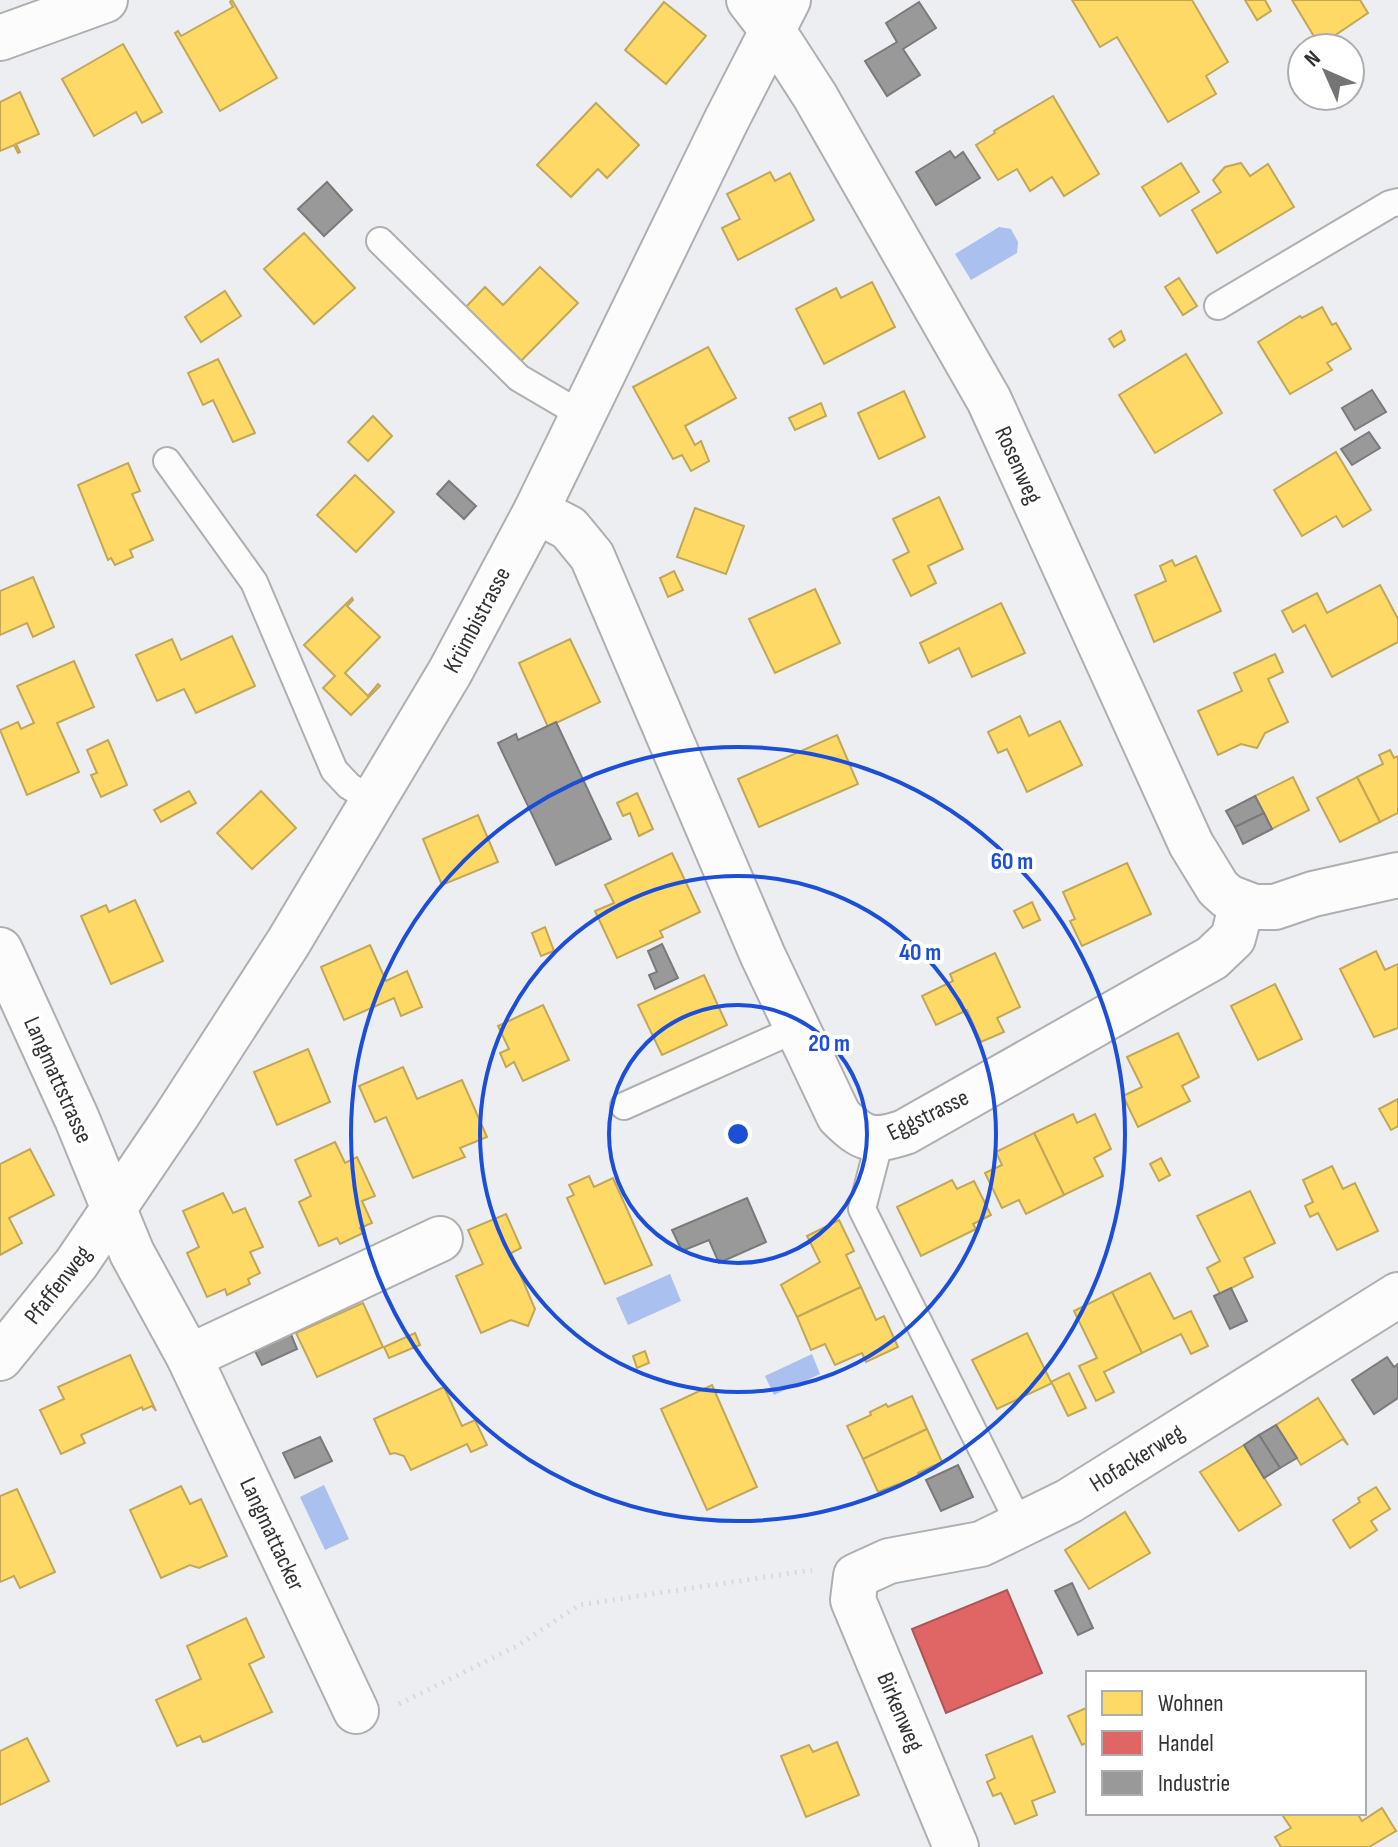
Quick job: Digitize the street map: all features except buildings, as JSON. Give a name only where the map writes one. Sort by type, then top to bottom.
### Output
[{"type":"street","points":[[0,38],[105,0]]},
{"type":"street","name":"Krümbistrasse","points":[[114,1210],[288,943],[450,672],[536,511],[719,135],[770,10]]},
{"type":"street","name":"Rosenweg","points":[[770,10],[815,96],[989,400],[1191,844],[1218,888],[1242,904]]},
{"type":"street","name":"Eggstrasse","points":[[536,511],[569,528],[592,556],[763,956],[839,1116],[858,1135],[880,1140],[905,1132],[1212,958],[1233,938],[1242,904]]},
{"type":"street","points":[[1242,904],[1275,907],[1313,894],[1398,875]]},
{"type":"street","name":"Langmattstrasse","points":[[0,950],[77,1119],[114,1210]]},
{"type":"street","name":"Langmattacker","points":[[114,1210],[132,1253],[189,1357],[356,1711]]},
{"type":"street","name":"Pfaffenweg","points":[[0,1358],[76,1264],[114,1210]]},
{"type":"street","points":[[189,1357],[440,1239]]},
{"type":"street","name":"Hofackerweg","points":[[856,1576],[889,1561],[981,1544],[1069,1501],[1398,1295]]},
{"type":"street","name":"Birkenweg","points":[[856,1576],[853,1600],[956,1847]]},
{"type":"lane","points":[[1218,306],[1398,202]]},
{"type":"lane","points":[[380,241],[519,378],[582,415]]},
{"type":"lane","points":[[167,461],[254,582],[334,770],[349,786],[372,800]]},
{"type":"lane","points":[[624,1106],[798,1028]]},
{"type":"lane","points":[[880,1140],[862,1209],[1020,1525]]},
{"type":"path","points":[[356,1711],[382,1712],[517,1646],[579,1605],[826,1567],[856,1576]]},
{"type":"water","points":[[999,227],[1011,229],[1018,242],[1017,253],[971,280],[955,254]]},
{"type":"water","points":[[670,1274],[681,1301],[628,1325],[616,1298]]},
{"type":"water","points":[[812,1354],[820,1374],[774,1395],[765,1376]]},
{"type":"water","points":[[324,1485],[349,1539],[325,1550],[300,1497]]}]
